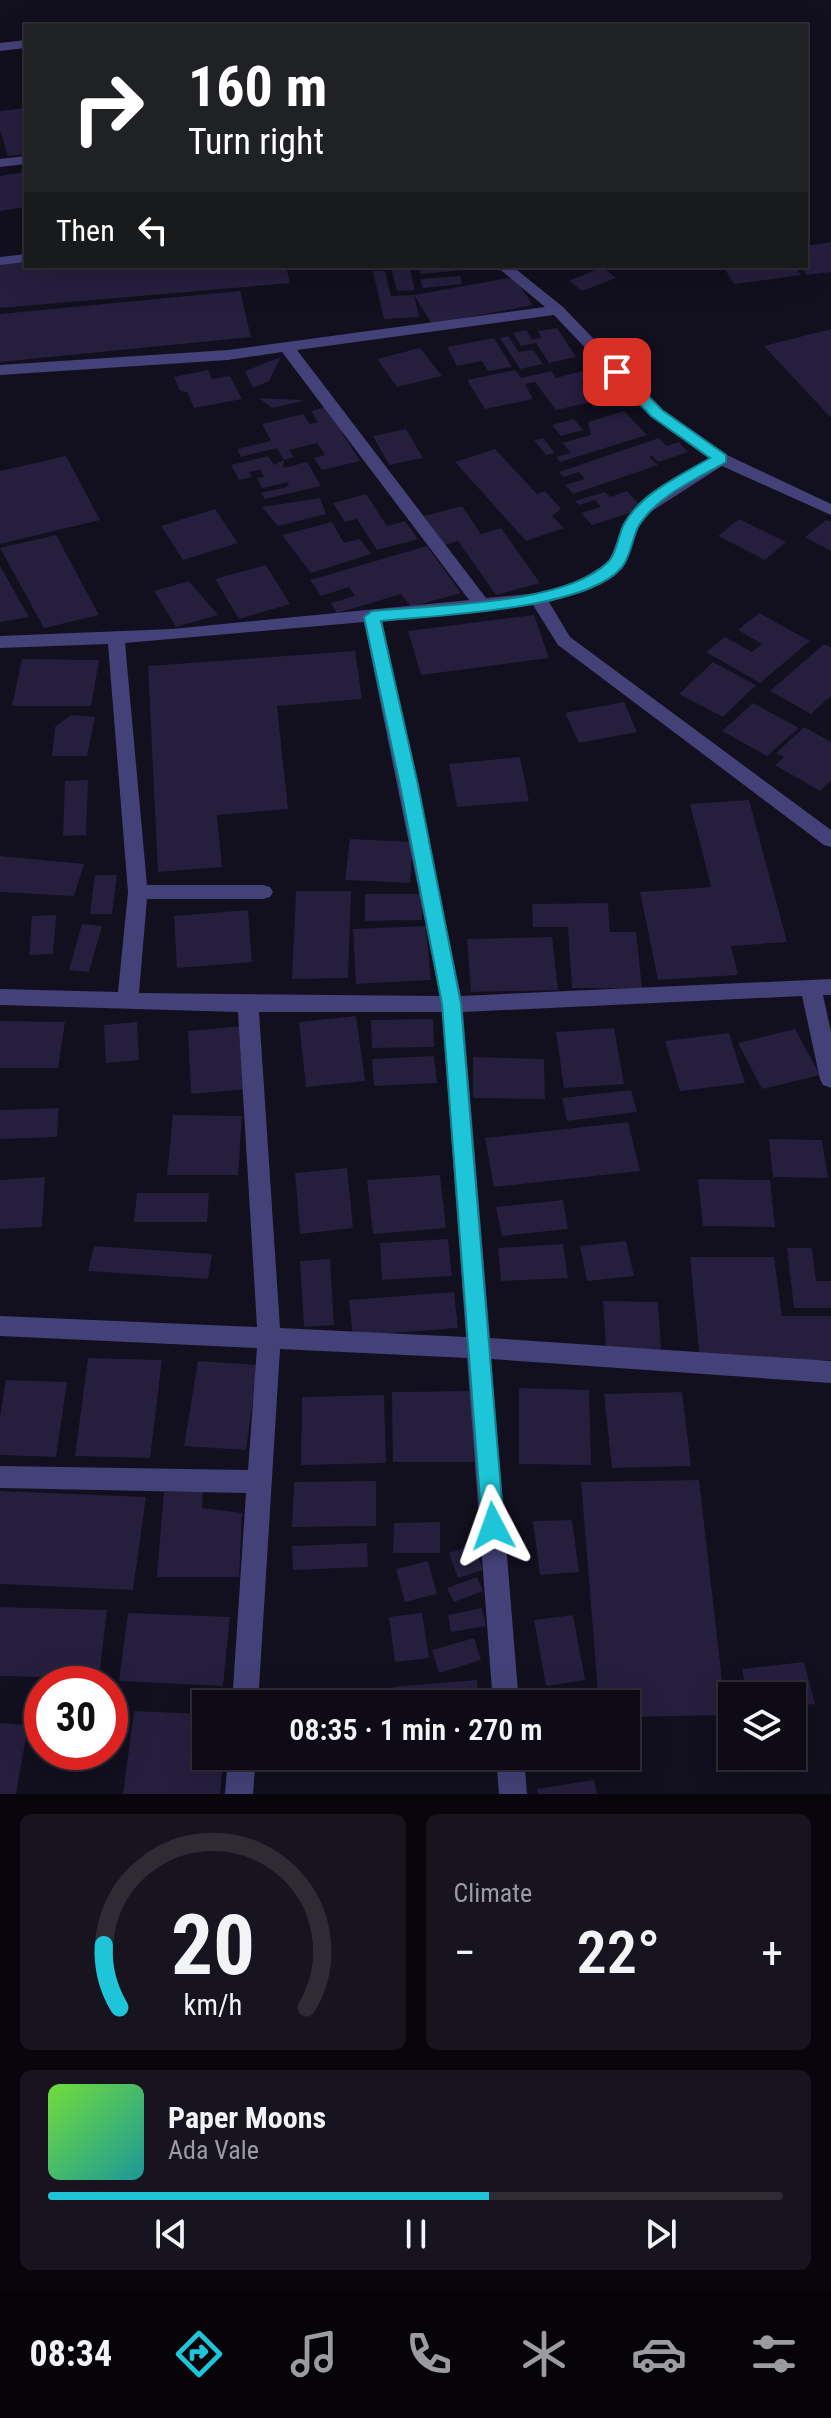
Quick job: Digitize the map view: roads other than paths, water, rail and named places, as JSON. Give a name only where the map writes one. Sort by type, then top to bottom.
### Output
[{"type":"street","points":[[0,47],[24,44]]},
{"type":"street","points":[[0,163],[24,160]]},
{"type":"street","points":[[0,261],[24,258]]},
{"type":"street","points":[[506,268],[558,310],[656,413],[721,459],[831,510]]},
{"type":"street","points":[[0,370],[228,355],[558,310]]},
{"type":"street","points":[[286,347],[481,604]]},
{"type":"street","points":[[0,642],[116,638],[372,617],[538,599],[580,587],[616,565],[631,525],[646,507],[721,459]]},
{"type":"street","points":[[538,599],[564,641],[831,840]]},
{"type":"street","points":[[372,617],[452,1004],[505,1690]]},
{"type":"street","points":[[116,638],[138,892],[128,1000]]},
{"type":"street","points":[[138,892],[263,892]]},
{"type":"street","points":[[0,997],[248,1004],[452,1004],[821,986],[831,1079]]},
{"type":"street","points":[[246,1690],[269,1339],[248,1004]]},
{"type":"street","points":[[0,1326],[480,1348],[831,1372]]},
{"type":"street","points":[[0,1477],[261,1482]]},
{"type":"street","points":[[239,1794],[241,1770]]},
{"type":"street","points":[[511,1770],[513,1794]]}]
